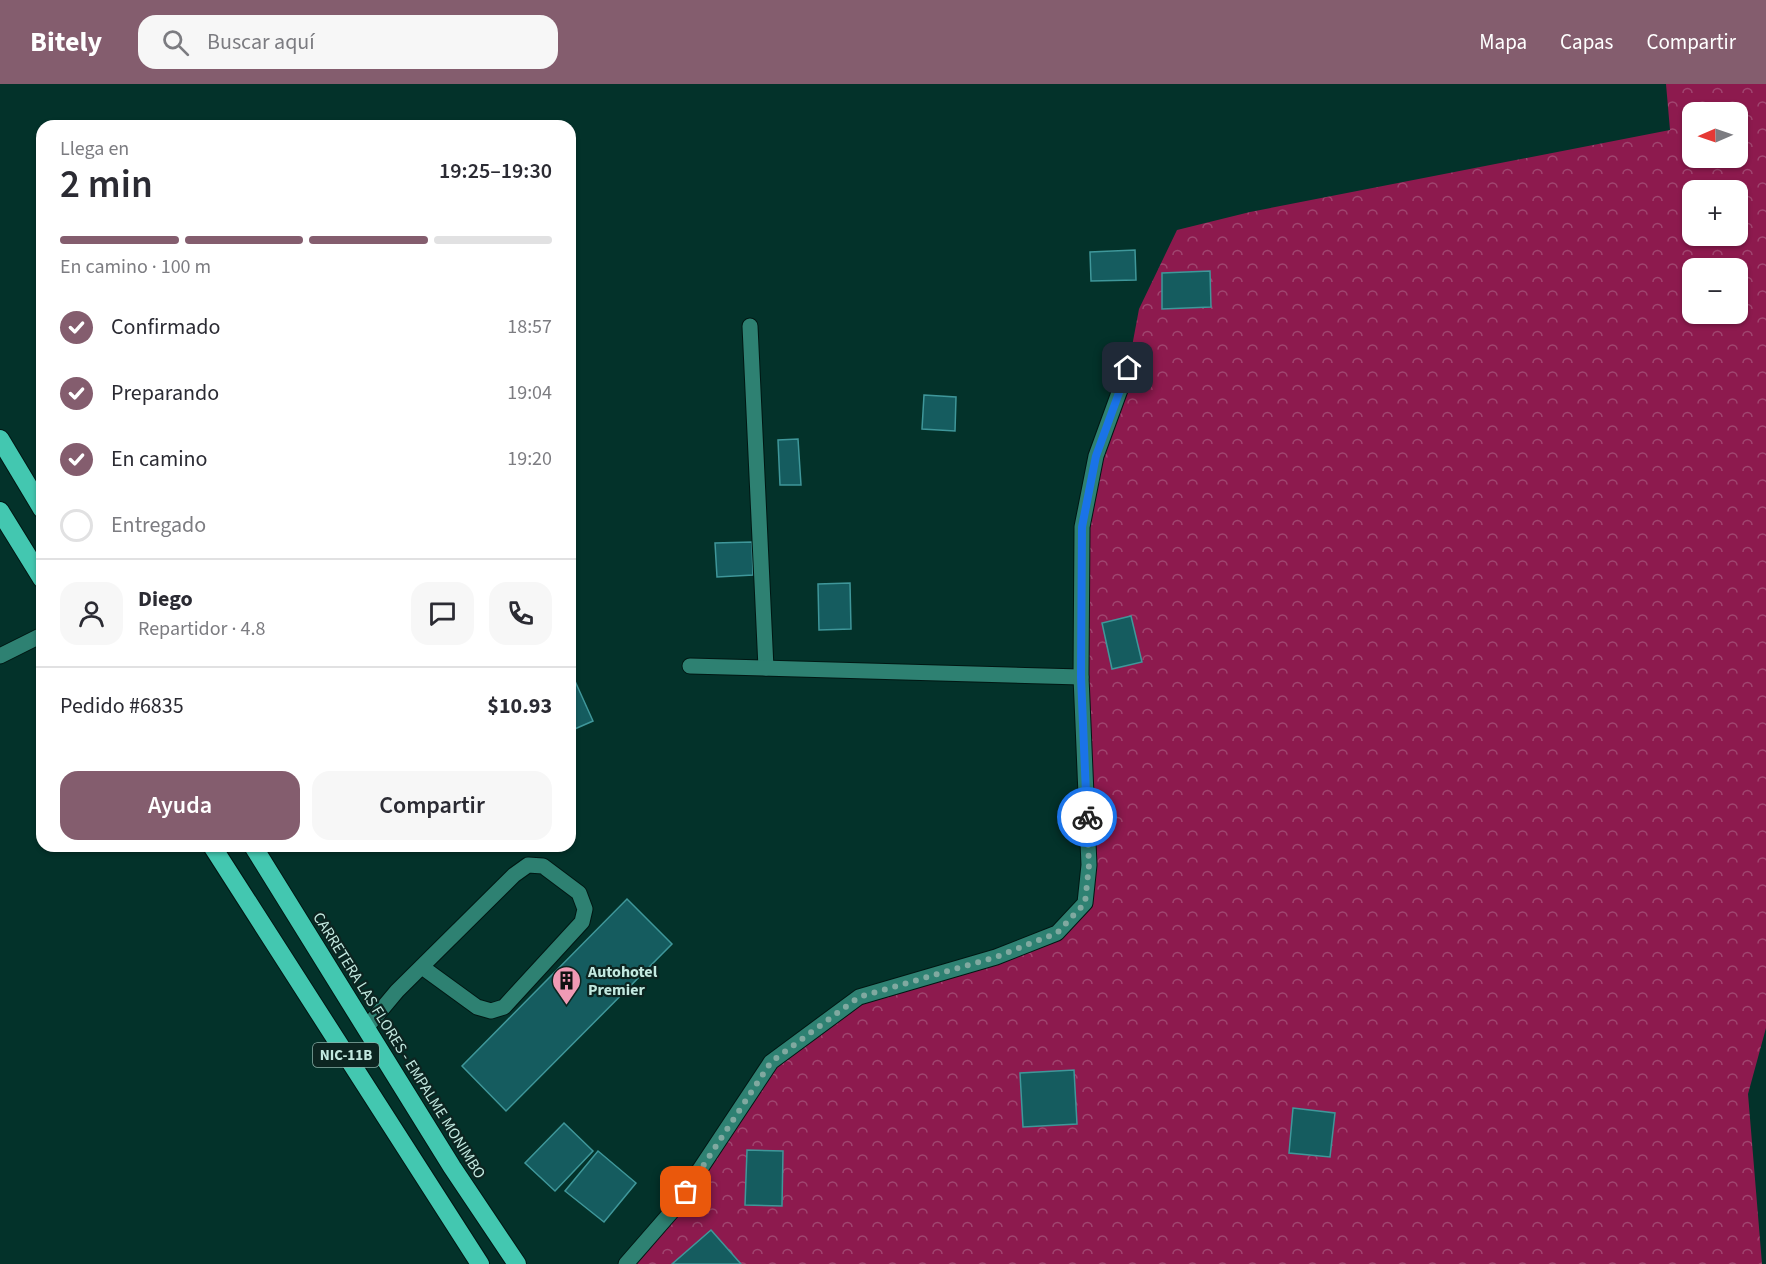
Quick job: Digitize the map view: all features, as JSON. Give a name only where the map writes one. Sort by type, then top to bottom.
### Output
[{"type":"highway","points":[[0,439],[36,499]]},
{"type":"highway","points":[[0,511],[36,569]]},
{"type":"highway","name":"NIC-11B","points":[[216,852],[480,1264]]},
{"type":"highway","name":"CARRETERA LAS FLORES - EMPALME MONIMBO","points":[[257,852],[452,1167],[517,1264]]},
{"type":"street","points":[[750,326],[766,668]]},
{"type":"street","points":[[626,1264],[673,1210],[771,1062],[859,997],[996,957],[1057,933],[1085,903],[1089,865],[1081,677],[1082,527],[1096,456],[1128,368]]},
{"type":"street","points":[[0,656],[36,638]]},
{"type":"street","points":[[690,666],[1081,677]]},
{"type":"street","points":[[366,1028],[397,991],[514,875],[528,865],[543,866],[579,893],[585,909],[582,922],[504,1007],[491,1011],[477,1007],[422,967]]},
{"type":"green space","points":[[1666,84],[1766,84],[1766,1028],[1748,1094],[1762,1264],[626,1264],[771,1062],[859,997],[1057,933],[1085,903],[1082,527],[1128,368],[1139,309],[1177,230],[1250,212],[1670,130]]},
{"type":"building","points":[[1135,250],[1136,280],[1091,281],[1090,252]]},
{"type":"building","points":[[1210,271],[1211,307],[1162,309],[1162,273]]},
{"type":"building","points":[[924,395],[956,397],[955,431],[922,429]]},
{"type":"building","points":[[798,439],[801,485],[780,485],[778,440]]},
{"type":"building","points":[[752,542],[753,575],[717,577],[715,543]]},
{"type":"building","points":[[850,583],[851,629],[819,630],[818,584]]},
{"type":"building","points":[[1131,616],[1142,662],[1112,669],[1102,623]]},
{"type":"building","points":[[576,683],[593,721],[576,728]]},
{"type":"building","name":"Autohotel Premier","points":[[627,899],[672,944],[506,1111],[462,1066]]},
{"type":"building","points":[[1074,1070],[1077,1124],[1023,1127],[1020,1073]]},
{"type":"building","points":[[1293,1108],[1335,1113],[1330,1157],[1289,1153]]},
{"type":"building","points":[[564,1123],[593,1151],[555,1191],[525,1163]]},
{"type":"building","points":[[747,1150],[783,1151],[782,1206],[745,1205]]},
{"type":"building","points":[[598,1151],[636,1183],[604,1222],[565,1191]]},
{"type":"building","points":[[711,1230],[741,1264],[672,1264]]},
{"type":"way so far","points":[[686,1192],[771,1062],[859,997],[996,957],[1057,933],[1085,903],[1089,865],[1087,817]]},
{"type":"place","name":"Autohotel Premier","points":[[567,1006]]},
{"type":"route","points":[[1087,817],[1081,677],[1082,527],[1096,456],[1128,368]]}]
